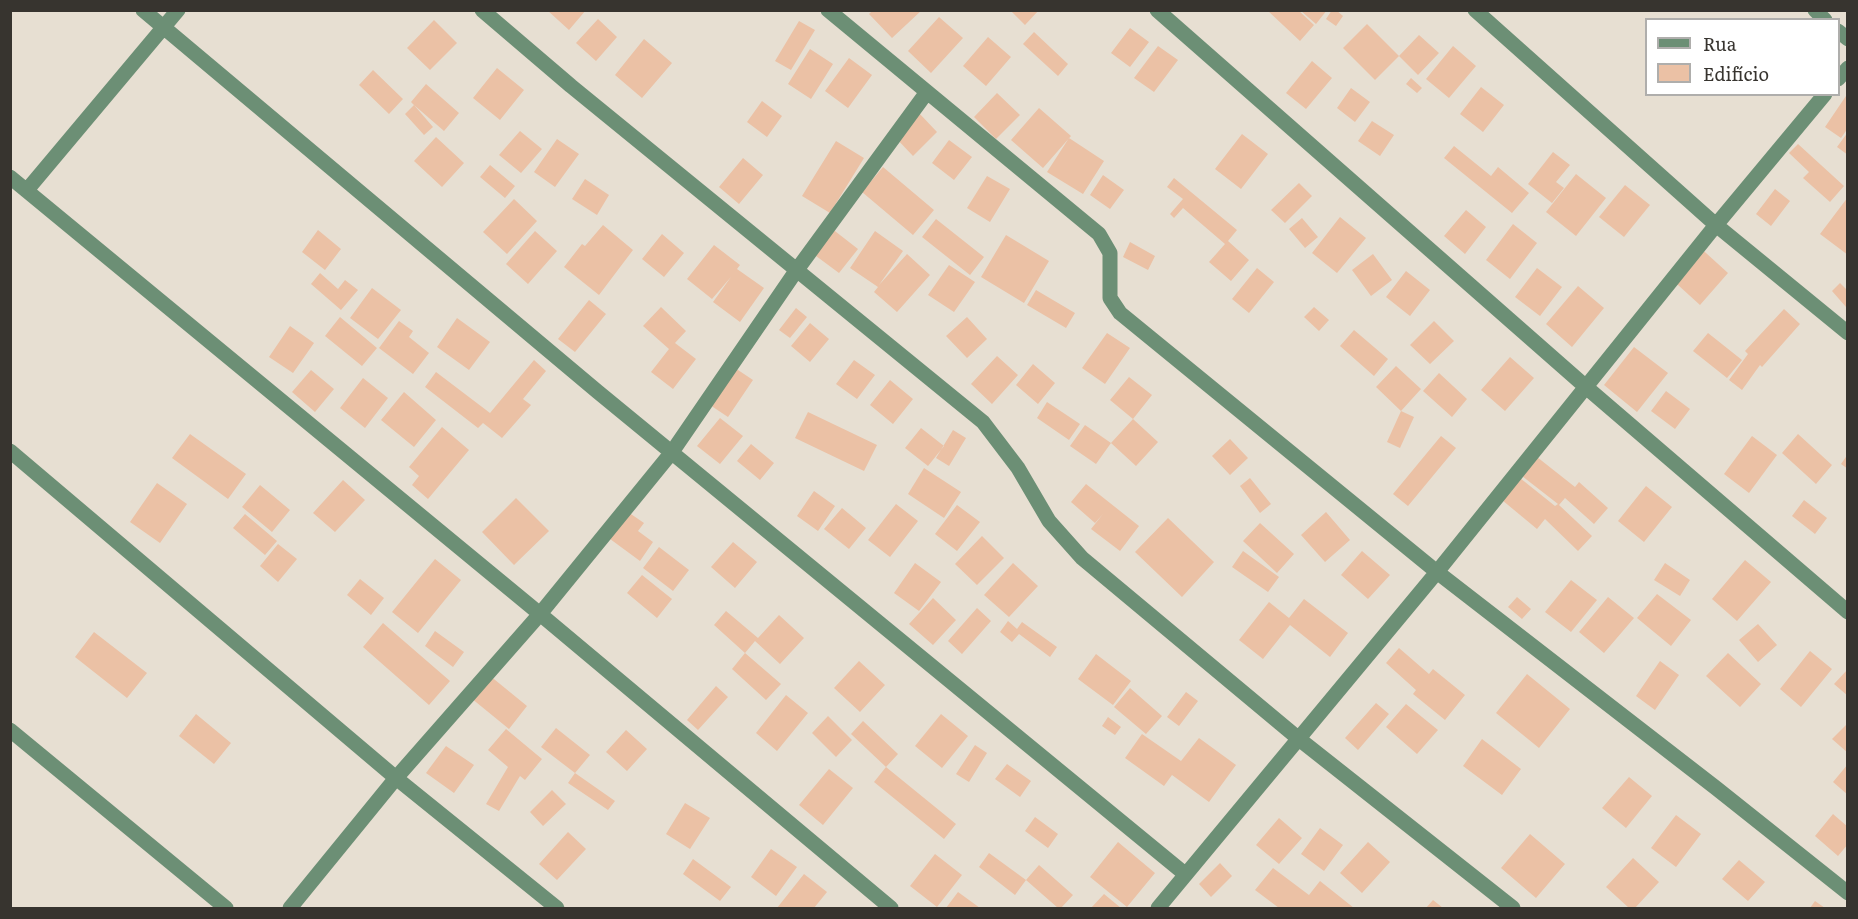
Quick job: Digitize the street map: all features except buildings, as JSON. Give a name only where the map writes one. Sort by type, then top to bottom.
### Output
[{"type":"street","points":[[143,10],[672,452],[1185,874]]},
{"type":"street","points":[[27,190],[178,10]]},
{"type":"street","points":[[482,10],[571,86],[983,422],[1018,468],[1049,521],[1082,558],[1299,739],[1514,909]]},
{"type":"street","points":[[828,10],[1099,234],[1110,253],[1110,298],[1119,313],[1437,572],[1848,893]]},
{"type":"street","points":[[1157,10],[1586,387],[1848,612]]},
{"type":"street","points":[[1475,10],[1716,225],[1848,333]]},
{"type":"street","points":[[290,909],[396,778],[540,614],[672,452],[796,271],[927,92]]},
{"type":"street","points":[[1159,908],[1437,572],[1716,225],[1823,96]]},
{"type":"street","points":[[10,177],[540,614],[891,909]]},
{"type":"street","points":[[10,452],[396,778],[557,909]]},
{"type":"street","points":[[10,730],[226,909]]}]
